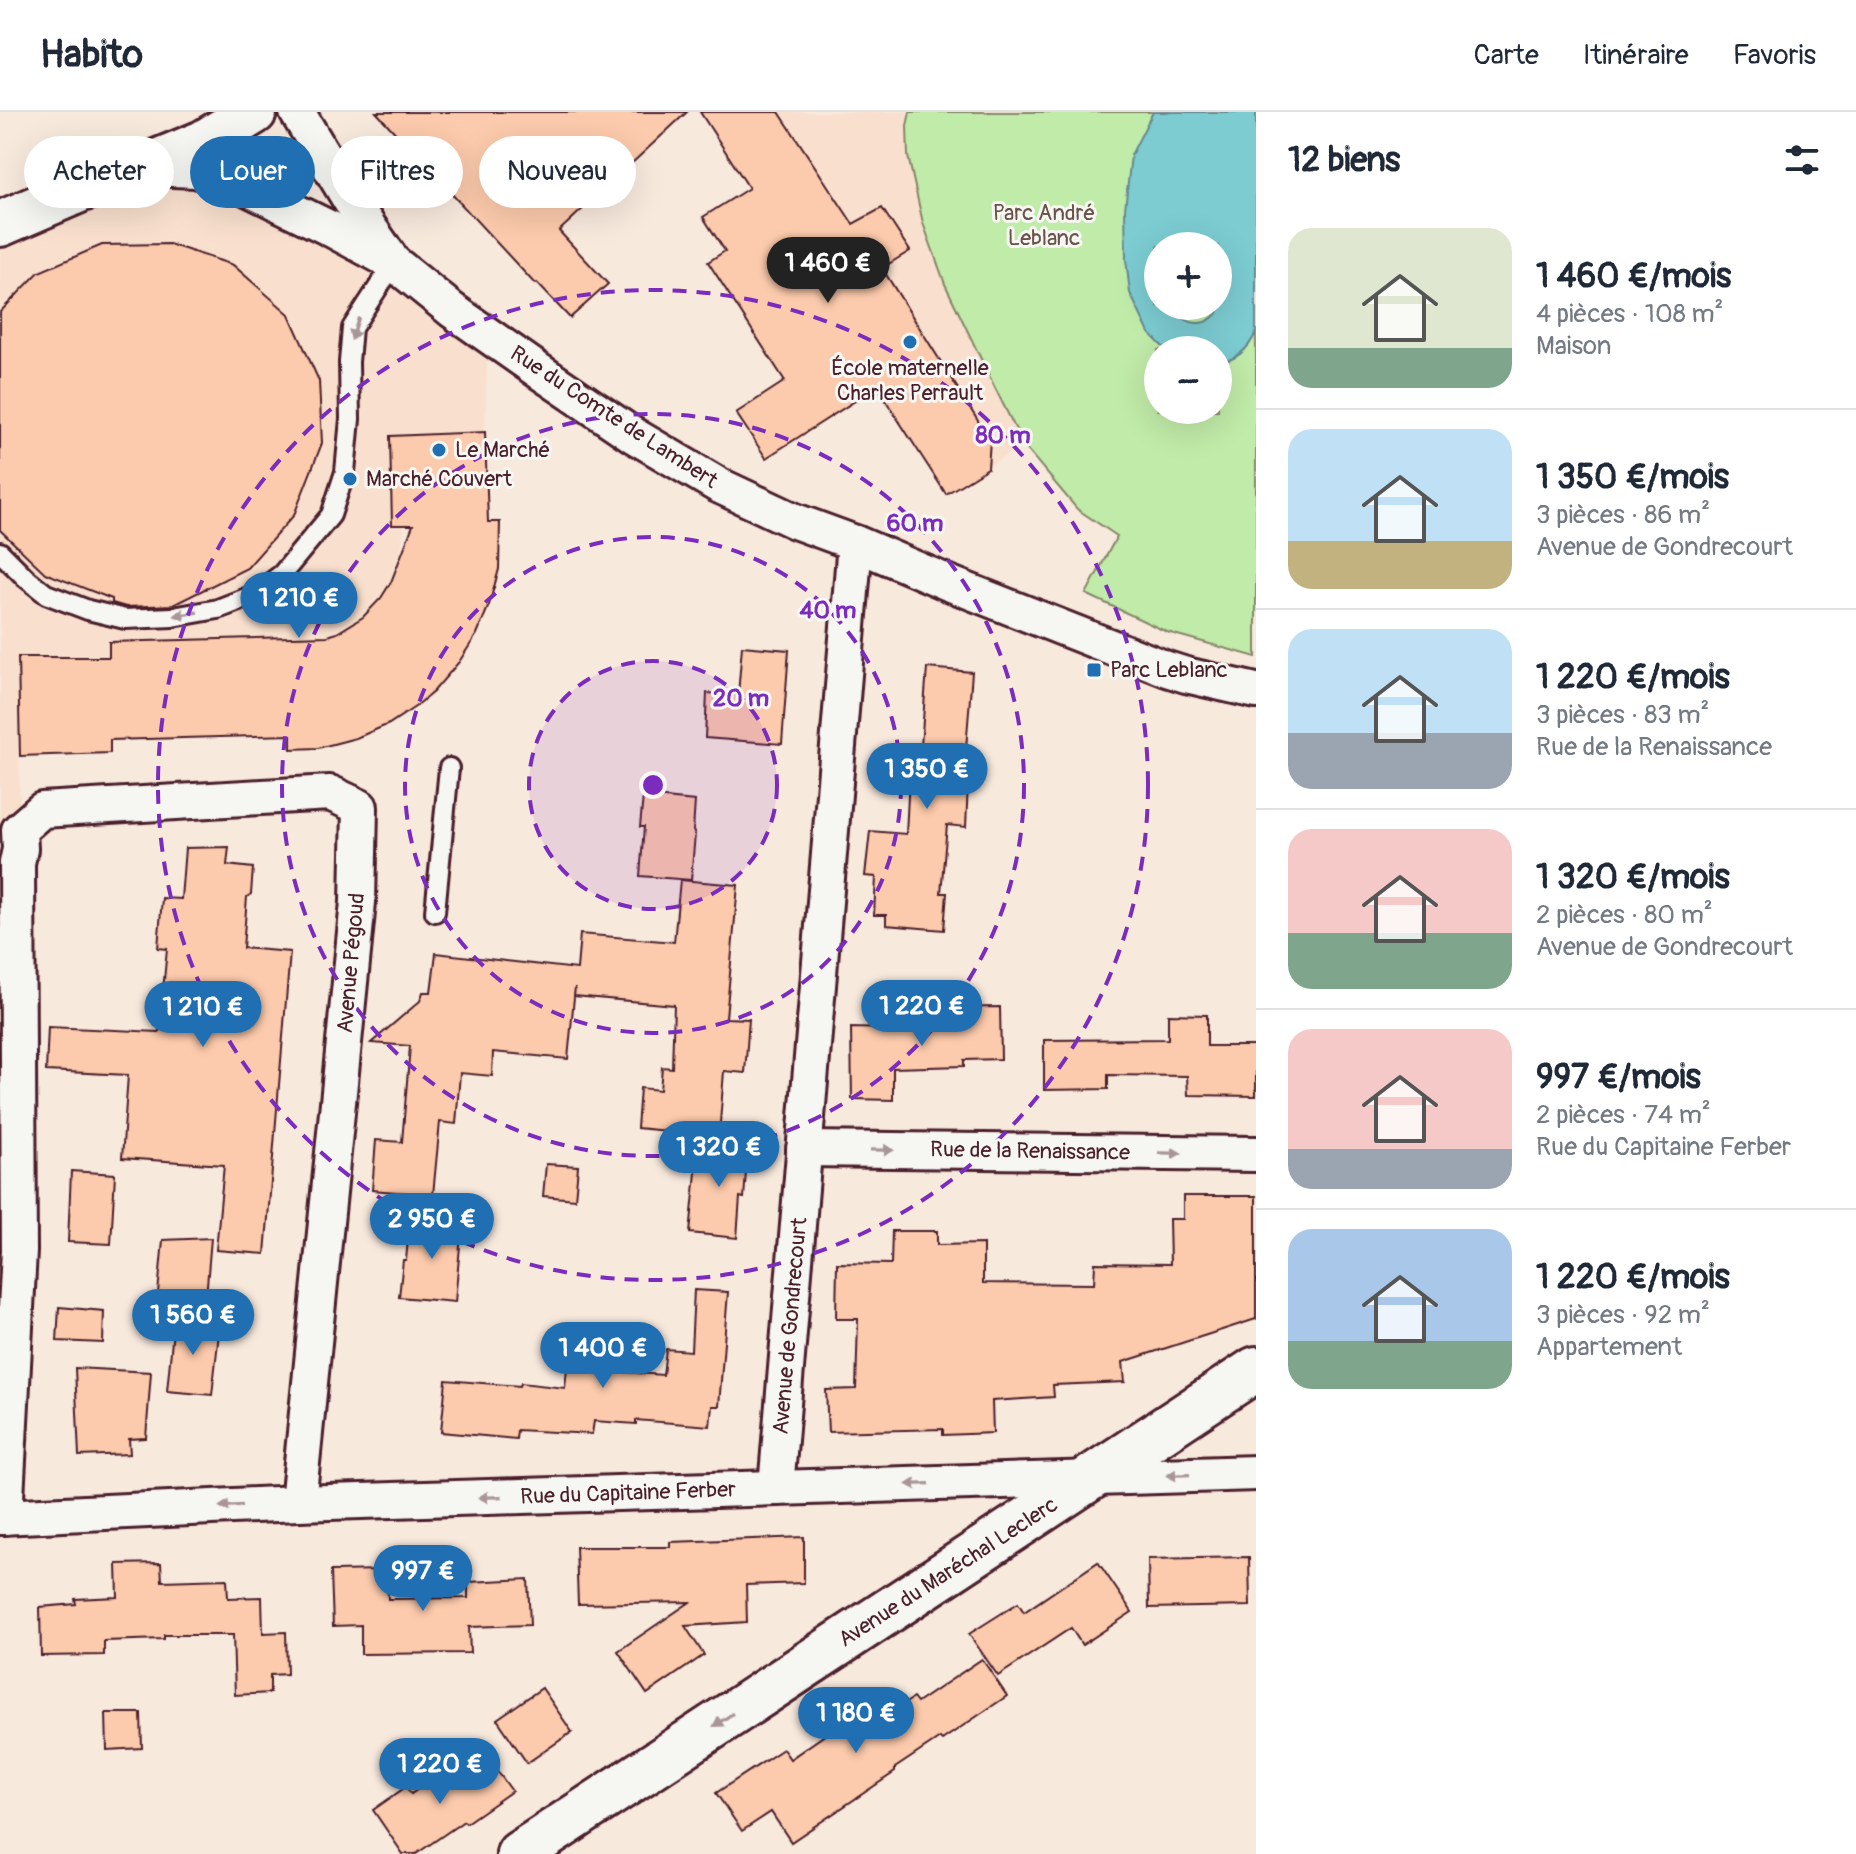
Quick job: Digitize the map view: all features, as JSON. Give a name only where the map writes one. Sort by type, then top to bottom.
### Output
[{"type":"street","points":[[174,155],[203,143],[254,112]]},
{"type":"street","name":"Rue du Comte de Lambert","points":[[297,112],[350,200],[394,263]]},
{"type":"street","name":"Rue du Comte de Lambert","points":[[174,169],[196,170],[241,185],[394,263],[488,336],[633,435],[718,485],[795,521],[1167,669],[1256,691]]},
{"type":"street","points":[[0,224],[37,208]]},
{"type":"street","name":"Avenue de Gondrecourt","points":[[776,1488],[855,543]]},
{"type":"street","name":"Avenue Pégoud","points":[[8,863],[20,849],[19,830],[42,810],[330,793],[360,807],[358,902],[298,1503]]},
{"type":"street","points":[[3,1517],[19,1251],[8,863]]},
{"type":"street","name":"Rue de la Renaissance","points":[[804,1149],[1256,1154]]},
{"type":"street","name":"Avenue du Maréchal Leclerc","points":[[519,1854],[1256,1369]]},
{"type":"street","name":"Rue du Capitaine Ferber","points":[[3,1517],[298,1503],[1256,1473]]},
{"type":"lane","points":[[0,552],[46,594],[88,610],[125,619],[173,617],[218,609],[254,595],[282,574],[331,515],[345,472],[350,419],[352,328],[394,263]]},
{"type":"lane","points":[[435,912],[449,768]]},
{"type":"shaded area","name":"École maternelle Charles Perrault","points":[[700,112],[910,112],[908,156],[923,223],[945,284],[1024,446],[946,494]]},
{"type":"shaded area","name":"Marché Couvert","points":[[190,172],[190,208],[263,208],[488,336],[485,432],[390,436],[392,524],[404,525],[400,559],[381,598],[363,617],[337,633],[318,640],[109,643],[109,657],[19,657],[20,849],[0,849],[0,530],[45,573],[116,601],[247,568],[294,515],[322,443],[319,381],[289,314],[233,265],[169,244],[102,245],[39,272],[0,312],[0,224],[58,208],[174,208],[174,176]]},
{"type":"green space","name":"Parc André Leblanc","points":[[910,112],[1256,112],[1256,657],[1167,632],[1086,594],[1117,536],[1077,509],[1024,446],[945,284],[923,223],[908,156]]},
{"type":"water","points":[[1153,112],[1256,112],[1256,332],[1246,348],[1232,358],[1232,336],[1152,336],[1149,333],[1130,293],[1125,209],[1131,155]]},
{"type":"building","points":[[376,112],[687,112],[636,159],[636,136],[479,136],[479,208],[584,208],[559,231],[608,284],[570,318],[463,206],[463,136],[398,136]]},
{"type":"building","name":"École maternelle Charles Perrault","points":[[700,112],[779,112],[853,224],[882,208],[910,251],[882,268],[990,440],[988,468],[946,494],[877,387],[766,458],[736,413],[785,381],[708,262],[725,251],[703,217],[749,188]]},
{"type":"building","points":[[169,244],[233,265],[289,314],[319,381],[322,443],[294,515],[247,568],[173,605],[126,607],[45,573],[0,530],[0,312],[39,272],[102,245]]},
{"type":"building","points":[[485,432],[488,522],[500,522],[499,569],[477,634],[459,662],[415,707],[389,724],[356,738],[318,748],[291,749],[291,735],[110,740],[110,753],[20,756],[18,657],[109,657],[109,642],[328,636],[337,633],[363,617],[381,598],[391,582],[413,525],[392,525],[390,436]]},
{"type":"building","points":[[742,646],[789,650],[782,744],[705,738],[707,693],[738,695]]},
{"type":"building","points":[[927,668],[972,672],[965,762],[969,762],[966,827],[947,825],[941,893],[947,893],[944,930],[886,925],[886,915],[874,915],[876,877],[865,876],[870,831],[906,834],[910,759],[920,759]]},
{"type":"building","points":[[643,796],[695,801],[691,880],[640,876]]},
{"type":"building","points":[[229,847],[227,865],[253,868],[243,948],[290,952],[265,1254],[216,1250],[224,1165],[122,1158],[128,1075],[46,1071],[48,1027],[159,1032],[167,949],[158,948],[162,898],[181,899],[185,848]]},
{"type":"building","points":[[680,880],[738,885],[726,1018],[749,1019],[745,1073],[724,1071],[719,1136],[637,1128],[640,1088],[660,1090],[662,1067],[672,1068],[674,1005],[574,996],[568,1059],[493,1052],[492,1076],[460,1073],[456,1124],[440,1122],[433,1195],[372,1190],[376,1140],[402,1142],[410,1046],[371,1043],[420,1001],[423,992],[431,992],[436,953],[577,969],[580,934],[674,942]]},
{"type":"building","points":[[1000,1007],[1001,1059],[964,1060],[964,1066],[893,1068],[893,1100],[852,1099],[851,1028],[933,1030],[932,1008]]},
{"type":"building","points":[[1168,1014],[1207,1015],[1207,1046],[1256,1046],[1256,1096],[1188,1095],[1187,1076],[1108,1075],[1108,1089],[1044,1090],[1044,1040],[1168,1039]]},
{"type":"building","points":[[699,1142],[748,1146],[737,1238],[690,1233]]},
{"type":"building","points":[[546,1164],[578,1166],[575,1199],[543,1196]]},
{"type":"building","points":[[71,1171],[115,1174],[111,1244],[68,1242]]},
{"type":"building","points":[[1183,1196],[1256,1196],[1256,1319],[1123,1362],[1125,1382],[1053,1385],[1054,1397],[992,1401],[993,1433],[943,1435],[943,1429],[828,1432],[826,1390],[856,1389],[858,1319],[836,1319],[837,1263],[891,1264],[892,1231],[937,1231],[937,1245],[983,1244],[983,1283],[1094,1284],[1095,1263],[1170,1264],[1169,1219],[1183,1219]]},
{"type":"building","points":[[410,1219],[462,1223],[455,1302],[399,1297]]},
{"type":"building","points":[[211,1238],[206,1297],[158,1293],[163,1240]]},
{"type":"building","points":[[694,1290],[728,1292],[719,1406],[712,1406],[710,1426],[636,1420],[636,1424],[594,1421],[592,1434],[517,1430],[516,1439],[441,1432],[446,1380],[565,1388],[567,1368],[663,1375],[666,1349],[691,1351]]},
{"type":"building","points":[[59,1307],[104,1311],[103,1343],[57,1341]]},
{"type":"building","points":[[174,1320],[220,1324],[212,1395],[167,1391]]},
{"type":"building","points":[[75,1368],[151,1372],[146,1438],[129,1439],[130,1454],[79,1456]]},
{"type":"building","points":[[804,1537],[804,1583],[746,1585],[747,1622],[685,1626],[704,1655],[647,1694],[618,1651],[690,1602],[578,1604],[576,1547],[670,1547],[670,1542]]},
{"type":"building","points":[[1249,1557],[1250,1606],[1149,1608],[1148,1559]]},
{"type":"building","points":[[1098,1562],[1132,1612],[1082,1645],[1071,1628],[998,1676],[969,1634],[1018,1603],[1024,1612]]},
{"type":"building","points":[[161,1563],[162,1581],[227,1579],[228,1598],[262,1597],[263,1633],[286,1632],[287,1674],[270,1675],[270,1693],[235,1695],[233,1635],[164,1635],[164,1639],[104,1641],[104,1655],[41,1656],[40,1607],[76,1604],[75,1599],[118,1597],[117,1564]]},
{"type":"building","points":[[387,1570],[388,1599],[468,1598],[468,1582],[528,1579],[530,1625],[469,1627],[470,1653],[361,1654],[361,1625],[333,1626],[331,1571]]},
{"type":"building","points":[[982,1659],[1007,1696],[895,1768],[895,1772],[791,1842],[771,1812],[742,1831],[716,1793],[783,1749],[790,1759],[885,1693],[897,1709],[913,1698],[917,1703]]},
{"type":"building","points":[[542,1688],[572,1732],[527,1763],[497,1719]]},
{"type":"building","points":[[106,1713],[141,1713],[142,1748],[107,1750]]},
{"type":"building","points":[[487,1757],[512,1791],[416,1854],[403,1854],[373,1810],[406,1787],[411,1794],[439,1774],[447,1784]]},
{"type":"place","name":"École maternelle Charles Perrault","points":[[910,342]]},
{"type":"place","name":"Le Marché","points":[[439,450]]},
{"type":"place","name":"Marché Couvert","points":[[350,479]]},
{"type":"place","name":"Parc Leblanc","points":[[1094,670]]}]
